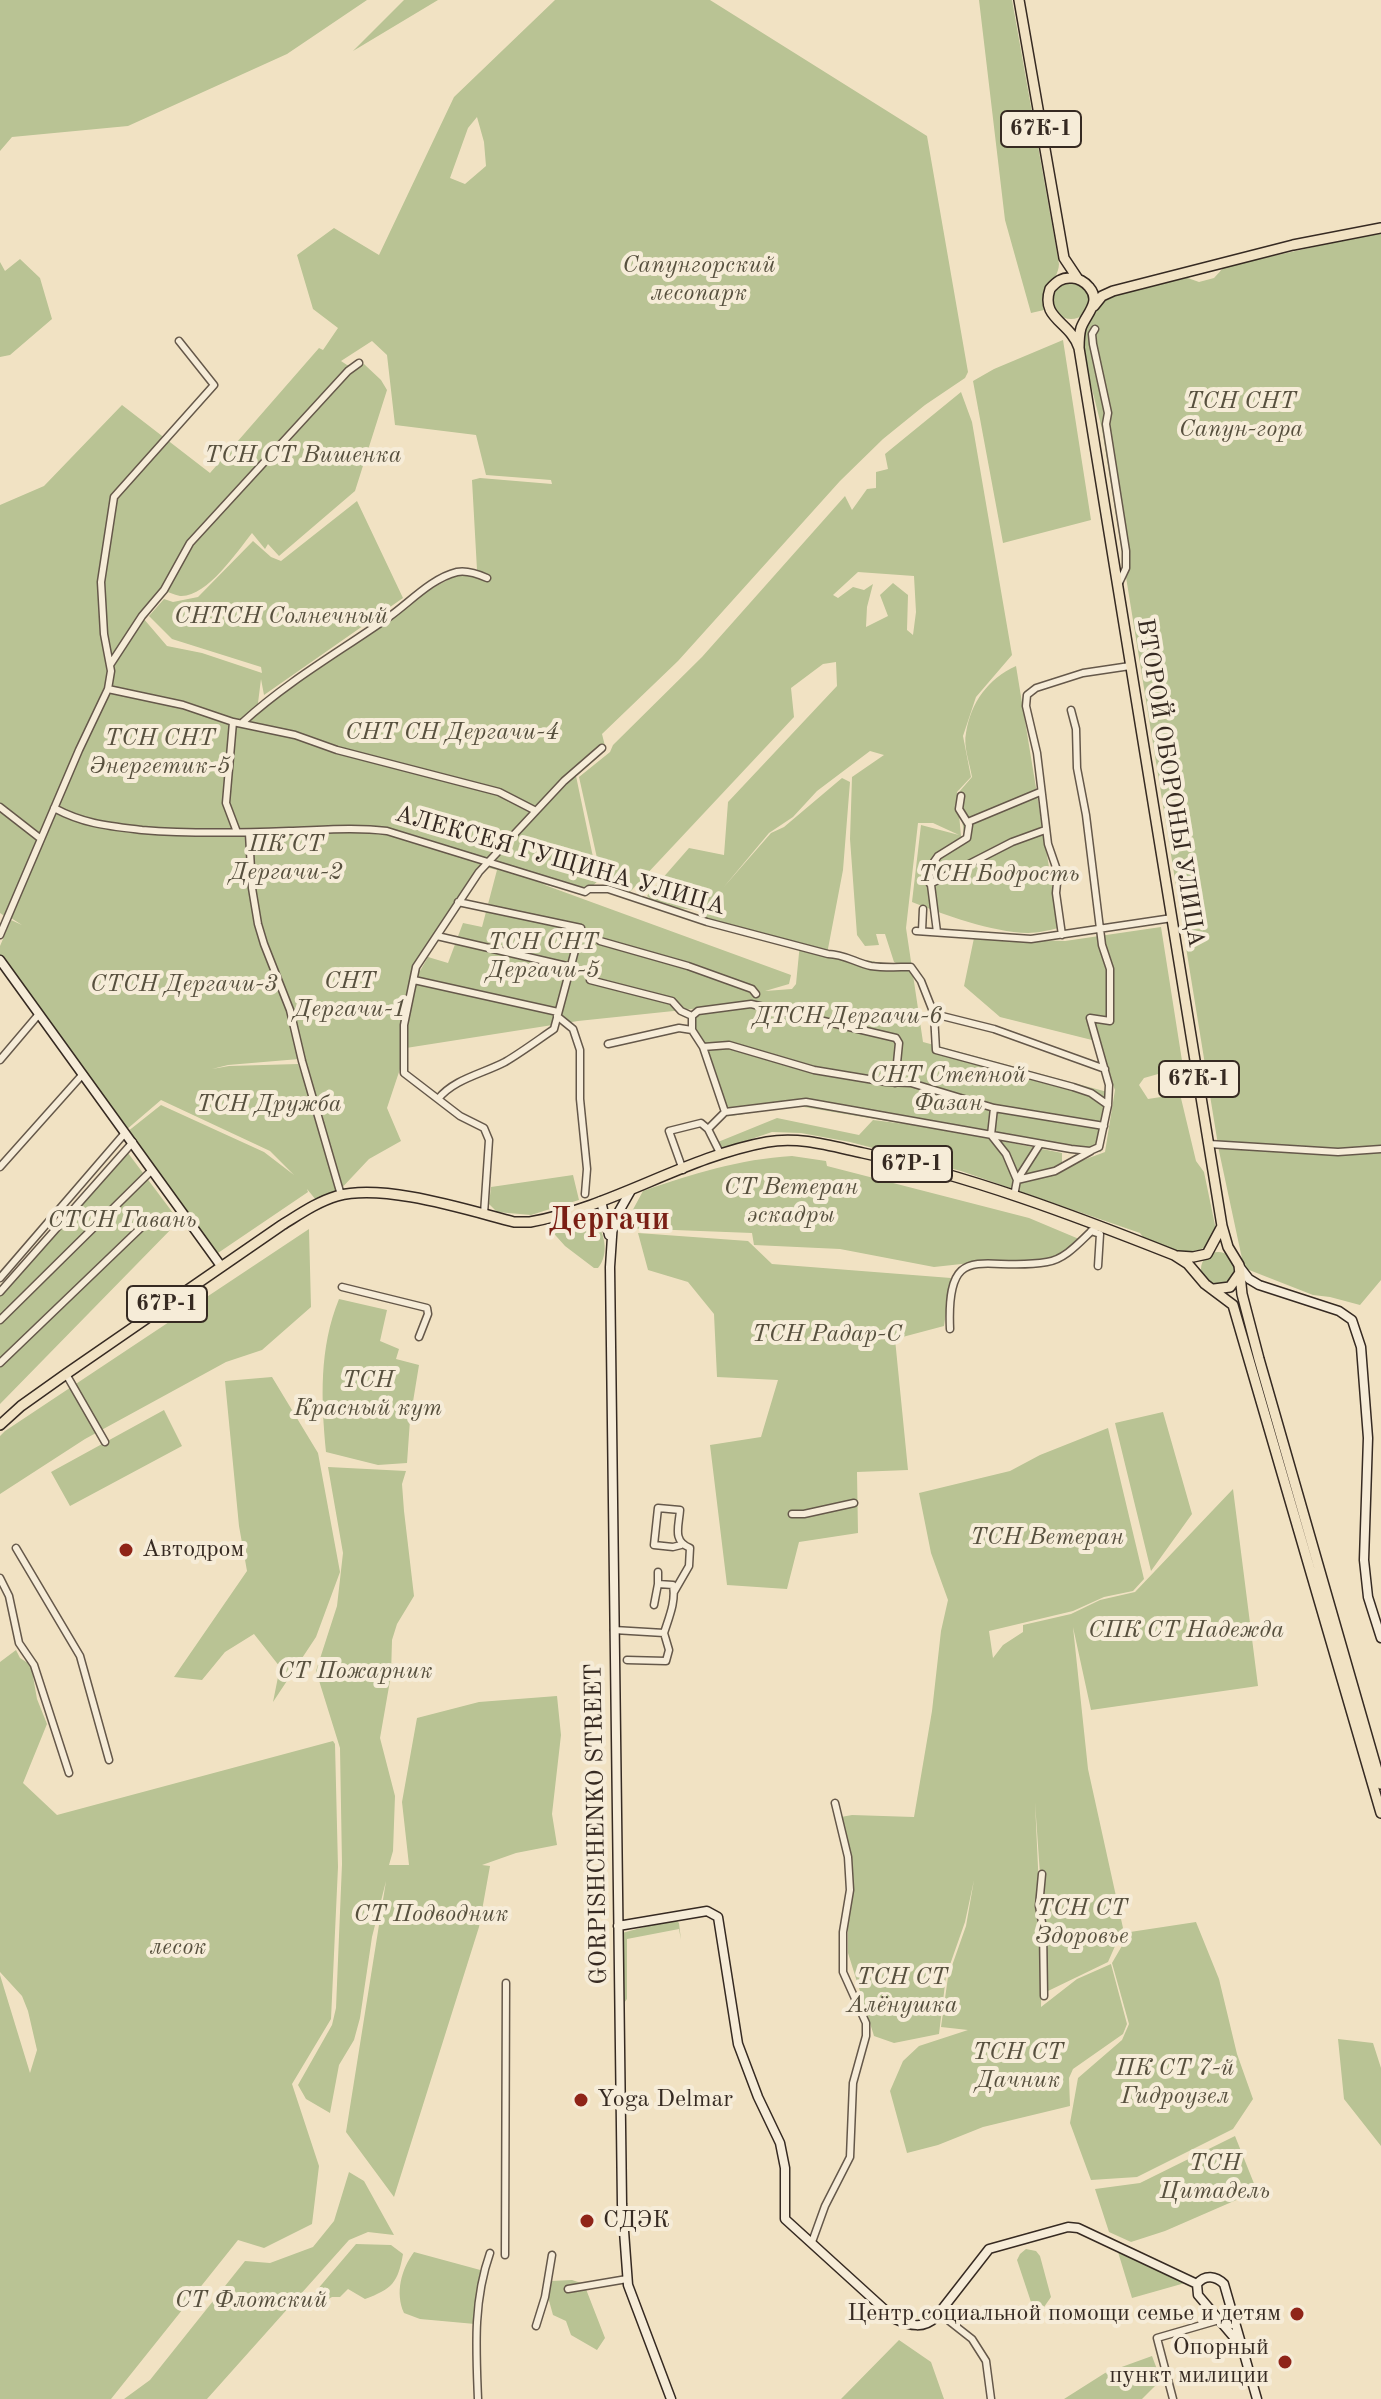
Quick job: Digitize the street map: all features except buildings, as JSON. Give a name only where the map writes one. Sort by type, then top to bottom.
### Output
[{"type":"main road","name":"67К-1","points":[[1019,0],[1064,258],[1063,273],[1049,294],[1048,306],[1053,316],[1062,322]]},
{"type":"main road","points":[[1093,307],[1102,296],[1113,291],[1293,245],[1381,228]]},
{"type":"main road","name":"67К-1","points":[[1064,258],[1078,279],[1088,286]]},
{"type":"main road","points":[[1057,282],[1067,278],[1078,279]]},
{"type":"main road","points":[[1088,286],[1113,291]]},
{"type":"main road","points":[[1088,286],[1094,298],[1093,307]]},
{"type":"main road","name":"67К-1","points":[[1086,319],[1093,307]]},
{"type":"main road","points":[[1062,322],[1076,324],[1086,319]]},
{"type":"main road","name":"ВТОРОЙ ОБОРОНЫ УЛИЦА","points":[[1079,348],[1080,332],[1086,319]]},
{"type":"main road","name":"ВТОРОЙ ОБОРОНЫ УЛИЦА","points":[[1062,322],[1073,333],[1079,348],[1222,1226]]},
{"type":"main road","points":[[0,960],[221,1266]]},
{"type":"main road","name":"67Р-1","points":[[0,1425],[21,1406],[221,1266],[313,1206],[341,1195],[412,1197],[514,1222],[530,1222],[604,1203],[721,1155],[767,1142],[816,1142],[937,1171],[1174,1255],[1193,1257],[1207,1254]]},
{"type":"main road","name":"GORPISHCHENKO STREET","points":[[609,1223],[630,1192]]},
{"type":"main road","points":[[573,1210],[591,1212],[609,1223],[615,1211],[615,1205],[604,1203],[608,1215],[615,1211]]},
{"type":"main road","name":"GORPISHCHENKO STREET","points":[[604,1203],[610,1240],[622,2204],[627,2279],[671,2399]]},
{"type":"main road","name":"67К-1","points":[[1222,1226],[1239,1270],[1249,1279],[1264,1288],[1326,1307],[1352,1320],[1361,1347],[1368,1438],[1364,1560],[1368,1597],[1381,1638]]},
{"type":"main road","points":[[1222,1226],[1199,1265],[1200,1277],[1231,1303],[1236,1316],[1381,1813]]},
{"type":"main road","points":[[1207,1254],[1220,1250],[1233,1255]]},
{"type":"main road","name":"67Р-1","points":[[1174,1255],[1200,1277]]},
{"type":"main road","points":[[1239,1270],[1244,1302],[1381,1784]]},
{"type":"main road","points":[[1226,1288],[1236,1282],[1239,1270]]},
{"type":"main road","name":"67К-1","points":[[1214,1289],[1264,1288]]},
{"type":"main road","points":[[1244,1302],[1247,1294],[1264,1288]]},
{"type":"main road","points":[[618,1926],[707,1911],[718,1917],[738,2044],[783,2155],[785,2219],[895,2319],[909,2324],[931,2322],[989,2249],[1068,2227],[1078,2228],[1197,2284]]},
{"type":"main road","points":[[1197,2284],[1209,2277],[1224,2284],[1257,2399]]},
{"type":"main road","points":[[1197,2284],[1198,2295],[1239,2343]]},
{"type":"street","points":[[1095,329],[1093,344],[1108,413],[1106,424],[1126,551],[1126,568],[1118,585]]},
{"type":"street","points":[[0,935],[108,689],[110,665],[104,634],[101,582],[114,497],[214,385],[179,341]]},
{"type":"street","points":[[110,665],[142,616],[164,590],[190,543],[240,486],[359,363]]},
{"type":"street","points":[[243,722],[270,697],[427,588],[457,572],[472,572],[487,578]]},
{"type":"street","points":[[1062,935],[1056,893],[1058,873],[1051,859],[1045,830],[1037,753],[1026,699],[1030,691],[1083,673],[1130,666]]},
{"type":"street","points":[[108,689],[183,705],[233,722],[243,722],[499,792],[536,811]]},
{"type":"street","points":[[1017,1180],[1055,1171],[1099,1147],[1108,1105],[1109,1085],[1090,1018],[1110,1021],[1110,969],[1102,945],[1077,768],[1076,729],[1071,710]]},
{"type":"street","points":[[233,722],[226,803],[237,832]]},
{"type":"street","points":[[484,1214],[489,1140],[484,1128],[460,1116],[404,1073],[404,1025],[416,967],[487,864],[564,781],[602,748]]},
{"type":"street","points":[[968,822],[1040,792]]},
{"type":"street","points":[[937,932],[930,884],[931,863],[966,841],[969,829],[959,809],[961,796]]},
{"type":"street","points":[[0,807],[41,839]]},
{"type":"street","name":"АЛЕКСЕЯ ГУЩИНА УЛИЦА","points":[[54,808],[76,820],[101,826],[170,832],[249,833],[367,828],[387,831],[585,892],[589,889],[608,889],[707,922],[838,954],[862,964],[911,967],[921,981],[934,1014]]},
{"type":"street","points":[[930,884],[1012,842],[1045,830]]},
{"type":"street","points":[[249,833],[252,888],[258,924],[290,1010],[341,1195]]},
{"type":"street","points":[[438,1099],[449,1085],[477,1076],[510,1059],[554,1029],[581,928],[458,902]]},
{"type":"street","points":[[923,909],[919,931],[1022,939],[1172,918]]},
{"type":"street","points":[[437,936],[571,967]]},
{"type":"street","points":[[600,941],[688,966],[752,989],[756,994]]},
{"type":"street","points":[[414,980],[558,1014],[573,1029],[580,1050],[580,1099],[587,1169],[585,1194]]},
{"type":"street","points":[[590,980],[672,1001],[681,1011],[692,1016]]},
{"type":"street","points":[[692,1016],[698,1011],[751,1004],[896,1038],[899,1043],[895,1083]]},
{"type":"street","points":[[0,1060],[39,1014]]},
{"type":"street","points":[[1105,1069],[994,1029],[934,1014],[936,1050],[1091,1093],[1108,1105]]},
{"type":"street","points":[[692,1016],[692,1030],[703,1047],[725,1112]]},
{"type":"street","points":[[608,1044],[679,1028],[692,1030]]},
{"type":"street","points":[[703,1047],[729,1045],[814,1070],[911,1083],[994,1108],[1104,1126]]},
{"type":"street","points":[[0,1167],[83,1074]]},
{"type":"street","points":[[708,1129],[725,1112],[806,1102],[1040,1144],[1095,1149]]},
{"type":"street","points":[[994,1108],[991,1135],[1006,1154],[1017,1180]]},
{"type":"street","points":[[683,1170],[669,1131],[697,1123],[708,1129],[721,1155]]},
{"type":"street","points":[[0,1278],[125,1133]]},
{"type":"street","points":[[0,1292],[133,1142]]},
{"type":"street","points":[[1014,1196],[1017,1180],[1040,1144]]},
{"type":"street","points":[[1209,1144],[1338,1152],[1381,1149]]},
{"type":"street","points":[[0,1320],[152,1170]]},
{"type":"street","points":[[0,1363],[151,1218]]},
{"type":"street","points":[[950,1329],[952,1283],[954,1277],[966,1267],[1047,1262],[1067,1254],[1094,1228],[1100,1234],[1098,1266]]},
{"type":"street","points":[[342,1287],[427,1308],[428,1314],[419,1337]]},
{"type":"street","points":[[66,1374],[105,1442]]},
{"type":"street","points":[[792,1514],[854,1503]]},
{"type":"street","points":[[674,1592],[689,1566],[690,1548],[654,1545],[658,1508],[680,1510],[677,1539],[681,1545]]},
{"type":"street","points":[[16,1548],[80,1656],[109,1760]]},
{"type":"street","points":[[654,1605],[658,1572]]},
{"type":"street","points":[[0,1578],[9,1596],[19,1643],[34,1665],[69,1773]]},
{"type":"street","points":[[627,1660],[666,1661],[669,1650],[664,1633],[674,1592],[673,1585],[658,1584]]},
{"type":"street","points":[[614,1630],[664,1633]]},
{"type":"street","points":[[812,2242],[825,2206],[850,2157],[853,2083],[866,2036],[866,2023],[843,1972],[841,1957],[850,1890],[848,1857],[835,1803]]},
{"type":"street","points":[[1042,1874],[1039,1906],[1043,1928],[1044,1996]]},
{"type":"street","points":[[505,2255],[506,1983]]},
{"type":"street","points":[[478,2399],[475,2324],[490,2253]]},
{"type":"street","points":[[536,2326],[545,2297],[552,2255]]},
{"type":"street","points":[[568,2289],[627,2279]]},
{"type":"street","points":[[939,2313],[972,2339],[986,2361],[991,2399]]},
{"type":"street","points":[[1173,2399],[1157,2338],[1219,2320]]},
{"type":"green space","points":[[0,0],[367,0],[287,54],[128,126],[12,137],[0,151]]},
{"type":"green space","points":[[404,0],[438,0],[353,51]]},
{"type":"green space","points":[[555,0],[710,0],[927,136],[968,372],[965,378],[883,439],[840,481],[678,661],[602,734],[606,750],[576,776],[598,881],[583,894],[542,884],[791,975],[789,984],[765,991],[792,989],[796,984],[800,943],[700,917],[720,891],[703,911],[659,906],[647,896],[689,848],[724,855],[728,802],[837,686],[836,662],[823,664],[791,688],[794,717],[629,893],[614,890],[599,867],[579,777],[610,752],[613,745],[702,657],[845,496],[852,510],[867,489],[876,488],[876,472],[888,469],[885,454],[961,392],[972,422],[1012,655],[976,697],[963,736],[971,777],[957,792],[961,836],[964,836],[959,792],[972,777],[965,744],[968,722],[982,693],[997,678],[1016,666],[1059,928],[1028,933],[999,930],[912,902],[921,825],[959,835],[933,823],[918,823],[906,928],[923,1042],[1111,1093],[1101,1152],[987,1138],[1062,1153],[1062,1168],[1105,1152],[1115,1090],[1096,1041],[1000,1017],[964,986],[974,938],[1065,941],[1161,927],[1183,1067],[1144,1078],[1139,1085],[1148,1099],[1180,1094],[1196,1161],[1204,1172],[1216,1230],[1206,1247],[1189,1252],[1170,1252],[1153,1245],[1140,1233],[961,1171],[850,1142],[801,1133],[772,1132],[722,1149],[718,1142],[777,1118],[859,1135],[873,1120],[905,1124],[798,1106],[724,1117],[699,1047],[703,1046],[694,1028],[694,1015],[731,1005],[578,1021],[406,1048],[405,1040],[402,1063],[387,1108],[401,1141],[369,1159],[337,1193],[316,1200],[307,1189],[308,1192],[215,1255],[127,1132],[161,1105],[264,1152],[294,1175],[270,1151],[161,1100],[126,1130],[0,957],[0,946],[11,920],[22,925],[11,918],[110,686],[112,665],[143,618],[167,646],[202,653],[262,673],[261,667],[172,639],[149,616],[164,599],[173,602],[198,597],[253,541],[271,557],[281,561],[357,501],[403,598],[264,695],[261,679],[258,703],[261,709],[429,590],[457,575],[477,570],[472,480],[552,484],[551,480],[486,475],[476,435],[395,425],[387,355],[372,341],[341,361],[347,365],[364,364],[387,390],[355,491],[279,556],[268,544],[265,549],[252,533],[220,572],[200,590],[180,596],[161,590],[108,664],[102,698],[73,756],[6,917],[0,913],[0,505],[44,486],[122,405],[210,473],[319,348],[323,350],[338,328],[313,309],[297,255],[334,228],[379,255],[454,97]],"holes":[[[477,117],[486,166],[465,184],[450,178],[468,128]],[[858,572],[914,576],[916,612],[913,635],[907,630],[908,595],[893,583],[880,595],[888,616],[866,627],[873,584],[864,590],[853,587],[838,598],[833,595]],[[870,751],[884,755],[852,777],[850,839],[857,935],[865,946],[879,945],[876,934],[885,934],[894,962],[902,966],[827,954],[843,870],[850,782],[842,778],[784,827],[771,833],[723,888],[769,833],[793,817],[817,791]],[[250,829],[254,887],[261,925],[291,1009],[303,1060],[324,1121],[315,1114],[298,1064],[212,1069],[299,1059],[289,1011],[262,945],[252,892],[247,830]],[[481,866],[497,870],[482,927],[463,923],[448,963],[428,957],[420,971],[421,959]]]},
{"type":"green space","points":[[979,0],[1012,0],[1059,264],[1044,297],[1044,310],[1031,313],[1005,220]]},
{"type":"green space","name":"ТСН СНТ Сапун-гора","points":[[1381,232],[1381,1280],[1360,1305],[1313,1295],[1244,1268],[1219,1151],[1102,429],[1079,337],[1100,299],[1185,277],[1199,282],[1214,278],[1224,267]]},
{"type":"green space","points":[[20,259],[40,278],[52,319],[10,355],[0,357],[0,262],[5,271]]},
{"type":"green space","points":[[1071,283],[1083,289],[1089,301],[1083,313],[1071,319],[1059,313],[1053,301],[1059,289]]},
{"type":"green space","points":[[1063,340],[1091,520],[1003,543],[973,381]]},
{"type":"green space","name":"СТСН Гавань","points":[[128,1153],[179,1221],[0,1404],[0,1296]]},
{"type":"green space","name":"СТ Ветеран эскадры","points":[[792,1156],[826,1161],[827,1166],[1029,1218],[1079,1239],[1064,1252],[1047,1260],[989,1261],[934,1267],[840,1249],[754,1245],[752,1233],[623,1228],[643,1191],[716,1168]]},
{"type":"green space","points":[[573,1175],[579,1200],[531,1215],[497,1212],[489,1204],[491,1187]]},
{"type":"green space","points":[[575,1215],[591,1217],[600,1228],[605,1249],[598,1268],[565,1246],[548,1227],[551,1222]]},
{"type":"green space","points":[[309,1229],[311,1307],[262,1350],[226,1362],[85,1439],[0,1494],[0,1436],[5,1431]]},
{"type":"green space","name":"ТСН Радар-С","points":[[638,1233],[748,1241],[772,1264],[951,1278],[944,1326],[895,1339],[908,1470],[857,1472],[858,1533],[799,1542],[787,1589],[727,1585],[710,1445],[761,1437],[778,1380],[717,1377],[714,1314],[688,1282],[648,1270]]},
{"type":"green space","points":[[1218,1252],[1230,1257],[1235,1269],[1230,1281],[1218,1286],[1206,1281],[1201,1269],[1206,1257]]},
{"type":"green space","name":"ТСН Красный кут","points":[[339,1299],[387,1310],[380,1341],[399,1349],[396,1359],[419,1365],[407,1463],[378,1465],[326,1452],[323,1374],[328,1336]]},
{"type":"green space","points":[[272,1377],[318,1453],[340,1572],[316,1637],[273,1702],[280,1667],[254,1634],[225,1652],[202,1680],[174,1677],[247,1571],[239,1526],[225,1381]]},
{"type":"green space","points":[[164,1410],[182,1446],[70,1506],[51,1472]]},
{"type":"green space","points":[[1163,1412],[1192,1514],[1151,1571],[1115,1423]]},
{"type":"green space","points":[[1108,1428],[1144,1579],[1133,1591],[1104,1597],[1073,1611],[989,1631],[993,1658],[1003,1645],[1023,1632],[1023,1625],[1071,1614],[1100,1600],[1135,1592],[1233,1489],[1258,1686],[1091,1710],[1073,1627],[1088,1769],[1123,1928],[1108,1962],[1048,1991],[1035,1802],[1042,1954],[1041,2007],[1077,1979],[1111,1964],[1127,2024],[1123,2034],[1073,2069],[1069,2078],[1070,2106],[983,2127],[938,2145],[907,2153],[890,2091],[903,2061],[919,2046],[968,2030],[941,2027],[948,1977],[966,1926],[974,1880],[965,1922],[946,1976],[939,2034],[894,2043],[874,2036],[848,1953],[848,1857],[841,1817],[914,1817],[948,1600],[931,1553],[919,1493],[1010,1471],[1040,1455]]},
{"type":"green space","points":[[328,1467],[406,1471],[402,1484],[414,1596],[397,1624],[392,1640],[391,1675],[380,1738],[395,1796],[393,1851],[389,1865],[409,1865],[402,1802],[417,1718],[479,1702],[557,1696],[561,1735],[552,1814],[557,1845],[516,1853],[482,1865],[490,1866],[479,1927],[394,2197],[346,2132],[386,1881],[372,1937],[360,2018],[354,2040],[339,2065],[330,2113],[306,2099],[298,2085],[332,2025],[336,2008],[342,1864],[340,1748],[316,1671],[337,1606],[343,1553]]},
{"type":"green space","name":"лесок","points":[[16,1650],[20,1658],[31,1665],[37,1699],[47,1724],[23,1783],[57,1815],[333,1741],[335,1744],[338,1867],[331,2019],[292,2084],[319,2166],[312,2224],[264,2248],[238,2240],[111,2399],[0,2399],[0,1975],[30,2073],[37,2050],[22,1996],[0,1972],[0,1662]]},
{"type":"green space","points":[[675,1919],[679,1923],[681,1940],[679,1929],[627,1939],[627,1999],[624,2003],[621,2001],[622,1933]]},
{"type":"green space","name":"ПК СТ 7-й Гидроузел","points":[[1196,1922],[1219,1979],[1237,2054],[1253,2099],[1233,2129],[1137,2177],[1091,2180],[1070,2123],[1078,2078],[1122,2040],[1129,2024],[1112,1963],[1130,1932]]},
{"type":"green space","points":[[1338,2039],[1373,2043],[1381,2068],[1381,2146],[1344,2099]]},
{"type":"green space","name":"ТСН Цитадель","points":[[1235,2136],[1257,2191],[1165,2231],[1131,2242],[1109,2232],[1095,2189],[1140,2183]]},
{"type":"green space","name":"СТ Флотский","points":[[349,2172],[364,2181],[394,2235],[368,2232],[349,2240],[207,2399],[124,2399],[150,2380],[245,2261],[270,2263],[313,2247],[334,2221]]},
{"type":"green space","points":[[356,2244],[391,2245],[403,2254],[399,2272],[392,2284],[365,2299],[348,2289],[340,2297],[332,2297],[311,2309],[305,2304]]},
{"type":"green space","points":[[1026,2249],[1036,2251],[1040,2256],[1051,2297],[1044,2307],[1031,2302],[1017,2260]]},
{"type":"green space","points":[[414,2252],[484,2271],[475,2324],[420,2319],[404,2313],[400,2298],[401,2282]]},
{"type":"green space","points":[[1118,2252],[1185,2283],[1132,2298]]},
{"type":"green space","points":[[572,2280],[584,2284],[605,2338],[597,2350],[571,2335],[566,2321],[553,2315],[548,2297],[551,2281]]},
{"type":"green space","points":[[899,2340],[931,2362],[944,2399],[841,2399]]},
{"type":"green space","points":[[1152,2356],[1161,2380],[1142,2399],[1064,2399],[1105,2373]]},
{"type":"place","name":"Автодром","points":[[126,1550]]},
{"type":"place","name":"Yoga Delmar","points":[[581,2100]]},
{"type":"place","name":"СДЭК","points":[[587,2221]]},
{"type":"place","name":"Центр социальной помощи семье и детям","points":[[1297,2314]]},
{"type":"place","name":"Опорный пункт милиции","points":[[1285,2362]]},
{"type":"district","name":"Дергачи","points":[[609,1221]]},
{"type":"park label","name":"Сапунгорский лесопарк","points":[[699,280]]},
{"type":"park label","name":"ТСН СТ Вишенка","points":[[303,456]]},
{"type":"park label","name":"СНТСН Солнечный","points":[[281,617]]},
{"type":"park label","name":"СНТ СН Дергачи-4","points":[[452,733]]},
{"type":"park label","name":"ТСН СНТ Энергетик-5","points":[[160,753]]},
{"type":"park label","name":"ПК СТ Дергачи-2","points":[[286,859]]},
{"type":"park label","name":"ТСН Бодрость","points":[[999,875]]},
{"type":"park label","name":"ТСН СНТ Дергачи-5","points":[[543,957]]},
{"type":"park label","name":"СТСН Дергачи-3","points":[[184,985]]},
{"type":"park label","name":"СНТ Дергачи-1","points":[[350,996]]},
{"type":"park label","name":"ДТСН Дергачи-6","points":[[848,1017]]},
{"type":"park label","name":"СНТ Степной Фазан","points":[[948,1090]]},
{"type":"park label","name":"ТСН Дружба","points":[[269,1105]]},
{"type":"park label","name":"ТСН Ветеран","points":[[1047,1538]]},
{"type":"park label","name":"СПК СТ Надежда","points":[[1186,1631]]},
{"type":"park label","name":"СТ Пожарник","points":[[355,1672]]},
{"type":"park label","name":"СТ Подводник","points":[[431,1915]]},
{"type":"park label","name":"ТСН СТ Здоровье","points":[[1082,1923]]},
{"type":"park label","name":"ТСН СТ Алёнушка","points":[[902,1992]]},
{"type":"park label","name":"ТСН СТ Дачник","points":[[1018,2067]]}]
